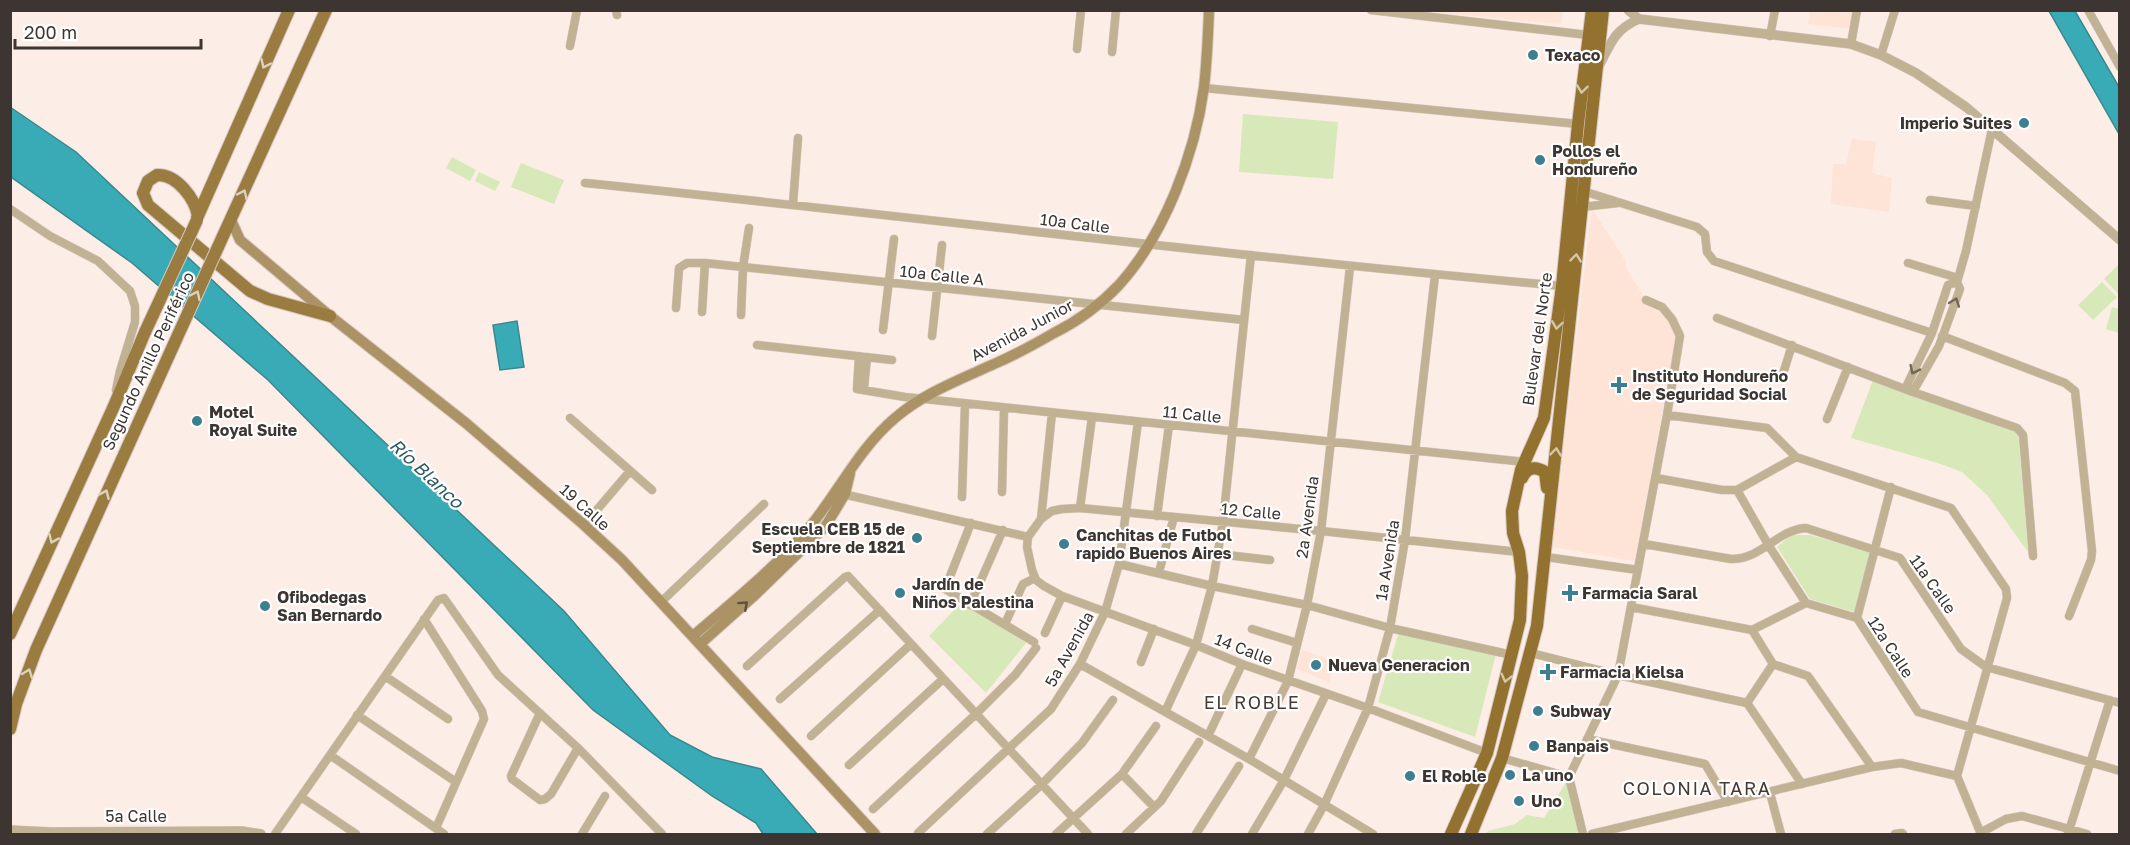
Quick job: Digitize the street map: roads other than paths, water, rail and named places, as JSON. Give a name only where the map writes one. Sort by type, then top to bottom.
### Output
[{"type":"highway","name":"Bulevar del Norte","points":[[1451,834],[1487,753],[1521,620],[1522,576],[1519,552],[1513,533],[1512,511],[1521,470],[1544,418],[1562,286],[1592,10]]},
{"type":"highway","name":"Bulevar del Norte","points":[[1471,834],[1502,758],[1537,626],[1603,10]]},
{"type":"highway","points":[[1492,783],[1531,644],[1541,576],[1548,511],[1547,478],[1545,472],[1534,468],[1525,472],[1522,478],[1518,511],[1527,570],[1525,605],[1521,620]]},
{"type":"main road","name":"Segundo Anillo Periférico","points":[[10,634],[114,406],[289,10]]},
{"type":"main road","name":"Segundo Anillo Periférico","points":[[10,729],[16,704],[41,639],[326,10]]},
{"type":"main road","name":"Avenida Junior","points":[[697,640],[811,542],[825,527],[850,470],[880,432],[919,399],[997,363],[1056,332],[1098,305],[1118,286],[1149,244],[1176,188],[1194,137],[1204,88],[1209,10]]},
{"type":"main road","points":[[182,188],[191,190],[201,188],[218,171]]},
{"type":"main road","points":[[197,218],[195,204],[170,177],[158,175],[148,181],[145,186],[145,199],[152,208],[250,291],[268,300],[330,316]]},
{"type":"main road","name":"19 Calle","points":[[231,220],[240,240],[330,316],[467,424],[585,525],[622,560],[875,834]]},
{"type":"main road","points":[[219,245],[240,240]]},
{"type":"street","points":[[570,46],[577,10]]},
{"type":"street","points":[[1077,49],[1081,10]]},
{"type":"street","points":[[1112,52],[1116,10]]},
{"type":"street","points":[[1371,10],[1588,35]]},
{"type":"street","points":[[1628,10],[1639,19],[1851,44],[1881,55],[1916,73],[1966,107],[2120,240]]},
{"type":"street","points":[[1770,36],[1775,10]]},
{"type":"street","points":[[1851,44],[1857,10]]},
{"type":"street","points":[[1881,55],[1894,10]]},
{"type":"street","points":[[2088,10],[2120,67]]},
{"type":"street","points":[[1595,72],[1616,34],[1624,26],[1639,19]]},
{"type":"street","points":[[1204,88],[1578,124]]},
{"type":"street","points":[[1910,391],[1915,388],[1939,346],[1960,289],[1958,280],[1992,129]]},
{"type":"street","points":[[793,204],[798,138]]},
{"type":"street","name":"10a Calle","points":[[585,183],[793,204],[1350,267],[1562,286]]},
{"type":"street","points":[[1583,191],[1697,227],[1705,234],[1707,252],[1714,261],[1932,333],[1937,330],[1942,336],[2065,383],[2075,391],[2092,551],[2091,560],[2069,616]]},
{"type":"street","points":[[1930,200],[1976,206]]},
{"type":"street","points":[[1582,207],[1623,203]]},
{"type":"street","points":[[10,209],[50,236],[98,261],[130,291],[135,306],[135,322],[120,371],[114,406]]},
{"type":"street","points":[[741,315],[743,267],[749,228]]},
{"type":"street","points":[[884,330],[894,239]]},
{"type":"street","points":[[932,336],[942,245]]},
{"type":"street","points":[[1165,712],[1196,645],[1212,586],[1223,522],[1251,255]]},
{"type":"street","name":"10a Calle A","points":[[676,308],[680,268],[687,263],[705,263],[1244,320]]},
{"type":"street","points":[[702,312],[705,263]]},
{"type":"street","points":[[1908,263],[1958,280]]},
{"type":"street","name":"2a Avenida","points":[[1249,759],[1288,681],[1307,605],[1321,531],[1350,267]]},
{"type":"street","name":"1a Avenida","points":[[1308,834],[1324,805],[1368,708],[1390,628],[1406,540],[1435,275]]},
{"type":"street","points":[[1910,391],[1907,385],[1932,333],[1948,285],[1958,280]]},
{"type":"street","points":[[1583,834],[1569,777],[1618,675],[1644,544],[1680,336],[1662,307],[1646,300]]},
{"type":"street","points":[[1717,318],[2021,431],[2033,556]]},
{"type":"street","points":[[758,345],[892,360]]},
{"type":"street","points":[[1782,377],[1792,345]]},
{"type":"street","name":"11 Calle","points":[[863,357],[861,389],[919,399],[1525,462]]},
{"type":"street","points":[[1827,419],[1848,367]]},
{"type":"street","points":[[962,497],[965,404]]},
{"type":"street","points":[[1002,492],[1004,408]]},
{"type":"street","points":[[1005,624],[1023,584],[1035,578],[1028,557],[1028,537],[1041,519],[1052,413]]},
{"type":"street","points":[[1667,415],[1767,428],[1796,457],[1951,508],[2006,589],[2007,598],[1957,776],[1980,833],[2006,819],[2022,816],[2068,832],[2087,834]]},
{"type":"street","points":[[1080,508],[1092,417]]},
{"type":"street","points":[[570,418],[652,490]]},
{"type":"street","name":"5a Avenida","points":[[918,833],[1051,709],[1080,664],[1105,612],[1119,564],[1138,422]]},
{"type":"street","points":[[1157,516],[1169,425]]},
{"type":"street","points":[[1656,478],[1722,490],[1737,490],[1796,457]]},
{"type":"street","points":[[585,525],[630,471]]},
{"type":"street","points":[[1857,618],[1891,487]]},
{"type":"street","points":[[1631,608],[1752,630],[1806,603],[1769,546],[1737,490]]},
{"type":"street","points":[[840,493],[1028,537]]},
{"type":"street","points":[[661,602],[764,504]]},
{"type":"street","name":"12 Calle","points":[[1041,519],[1052,511],[1062,508],[1080,508],[1519,552]]},
{"type":"street","points":[[1159,572],[1174,517]]},
{"type":"street","points":[[873,809],[1015,675],[1035,645],[1005,624],[947,592],[945,586],[971,523]]},
{"type":"street","name":"11a Calle","points":[[1644,544],[1741,559],[1769,546],[1783,534],[1795,529],[1806,528],[1876,549],[1900,558],[1960,649],[1986,667],[2120,703]]},
{"type":"street","points":[[970,605],[1003,531]]},
{"type":"street","points":[[1218,554],[1270,560]]},
{"type":"street","points":[[1546,557],[1638,570]]},
{"type":"street","points":[[1119,564],[1307,605],[1390,628],[1512,655]]},
{"type":"street","points":[[747,666],[848,576],[1088,834]]},
{"type":"street","name":"14 Calle","points":[[1035,578],[1062,596],[1487,753]]},
{"type":"street","points":[[1045,633],[1062,596]]},
{"type":"street","points":[[275,834],[357,715],[387,678],[424,619],[438,600],[444,598],[498,675],[578,748],[662,834]]},
{"type":"street","name":"12a Calle","points":[[1806,603],[1857,618],[1916,710],[2120,771]]},
{"type":"street","points":[[780,699],[880,610]]},
{"type":"street","points":[[424,619],[482,711],[484,719],[436,828]]},
{"type":"street","points":[[1141,662],[1154,629]]},
{"type":"street","points":[[1252,629],[1297,644]]},
{"type":"street","points":[[1752,630],[1773,664],[1808,676],[1872,767]]},
{"type":"street","points":[[811,736],[911,644]]},
{"type":"street","points":[[1531,653],[1746,703],[1802,784]]},
{"type":"street","points":[[1080,664],[1249,759],[1373,834]]},
{"type":"street","points":[[1208,736],[1242,664]]},
{"type":"street","points":[[1746,703],[1773,664]]},
{"type":"street","points":[[387,678],[448,719]]},
{"type":"street","points":[[849,765],[943,679]]},
{"type":"street","points":[[1252,834],[1284,780],[1326,694]]},
{"type":"street","points":[[987,834],[1041,785],[1082,743],[1113,700]]},
{"type":"street","points":[[2068,832],[2110,700]]},
{"type":"street","points":[[540,713],[511,776],[512,779],[540,800],[545,799],[551,794],[578,748]]},
{"type":"street","points":[[357,715],[456,782]]},
{"type":"street","points":[[1056,834],[1122,774],[1156,726]]},
{"type":"street","points":[[1587,739],[1705,764],[1728,802]]},
{"type":"street","points":[[1126,834],[1161,801],[1199,742]]},
{"type":"street","points":[[330,755],[444,834]]},
{"type":"street","points":[[1502,758],[1569,777]]},
{"type":"street","points":[[1592,834],[1872,767],[1901,763],[1957,776]]},
{"type":"street","points":[[1196,834],[1239,766]]},
{"type":"street","points":[[1122,774],[1154,807]]},
{"type":"street","points":[[1770,793],[1781,834]]},
{"type":"street","points":[[582,834],[605,796]]},
{"type":"street","points":[[301,797],[356,834]]},
{"type":"street","name":"5a Calle","points":[[14,831],[51,833],[242,831],[261,834]]},
{"type":"water","points":[[2049,11],[2075,11],[2119,87],[2119,134]]},
{"type":"water","points":[[10,107],[76,152],[564,611],[670,735],[712,757],[761,769],[817,834],[763,834],[756,823],[712,796],[593,710],[268,380],[132,263],[11,177]]},
{"type":"water","points":[[517,321],[524,367],[500,370],[493,325]]},
{"type":"place","name":"Texaco","points":[[1533,55]]},
{"type":"place","name":"Imperio Suites","points":[[2024,123]]},
{"type":"place","name":"Pollos el Hondureño","points":[[1540,160]]},
{"type":"place","name":"Instituto Hondureño de Seguridad Social","points":[[1619,385]]},
{"type":"place","name":"Motel Royal Suite","points":[[197,421]]},
{"type":"place","name":"Escuela CEB 15 de Septiembre de 1821","points":[[917,538]]},
{"type":"place","name":"Canchitas de Futbol rapido Buenos Aires","points":[[1064,544]]},
{"type":"place","name":"Jardín de Niños Palestina","points":[[900,593]]},
{"type":"place","name":"Farmacia Saral","points":[[1570,593]]},
{"type":"place","name":"Ofibodegas San Bernardo","points":[[265,606]]},
{"type":"place","name":"Nueva Generacion","points":[[1316,665]]},
{"type":"place","name":"Farmacia Kielsa","points":[[1548,672]]},
{"type":"place","name":"Subway","points":[[1538,711]]},
{"type":"place","name":"Banpais","points":[[1534,746]]},
{"type":"place","name":"La uno","points":[[1510,775]]},
{"type":"place","name":"El Roble","points":[[1410,776]]},
{"type":"place","name":"Uno","points":[[1519,801]]},
{"type":"district","name":"EL ROBLE","points":[[1252,702]]},
{"type":"district","name":"COLONIA TARA","points":[[1697,788]]},
{"type":"water label","name":"Río Blanco","points":[[427,473]]}]
